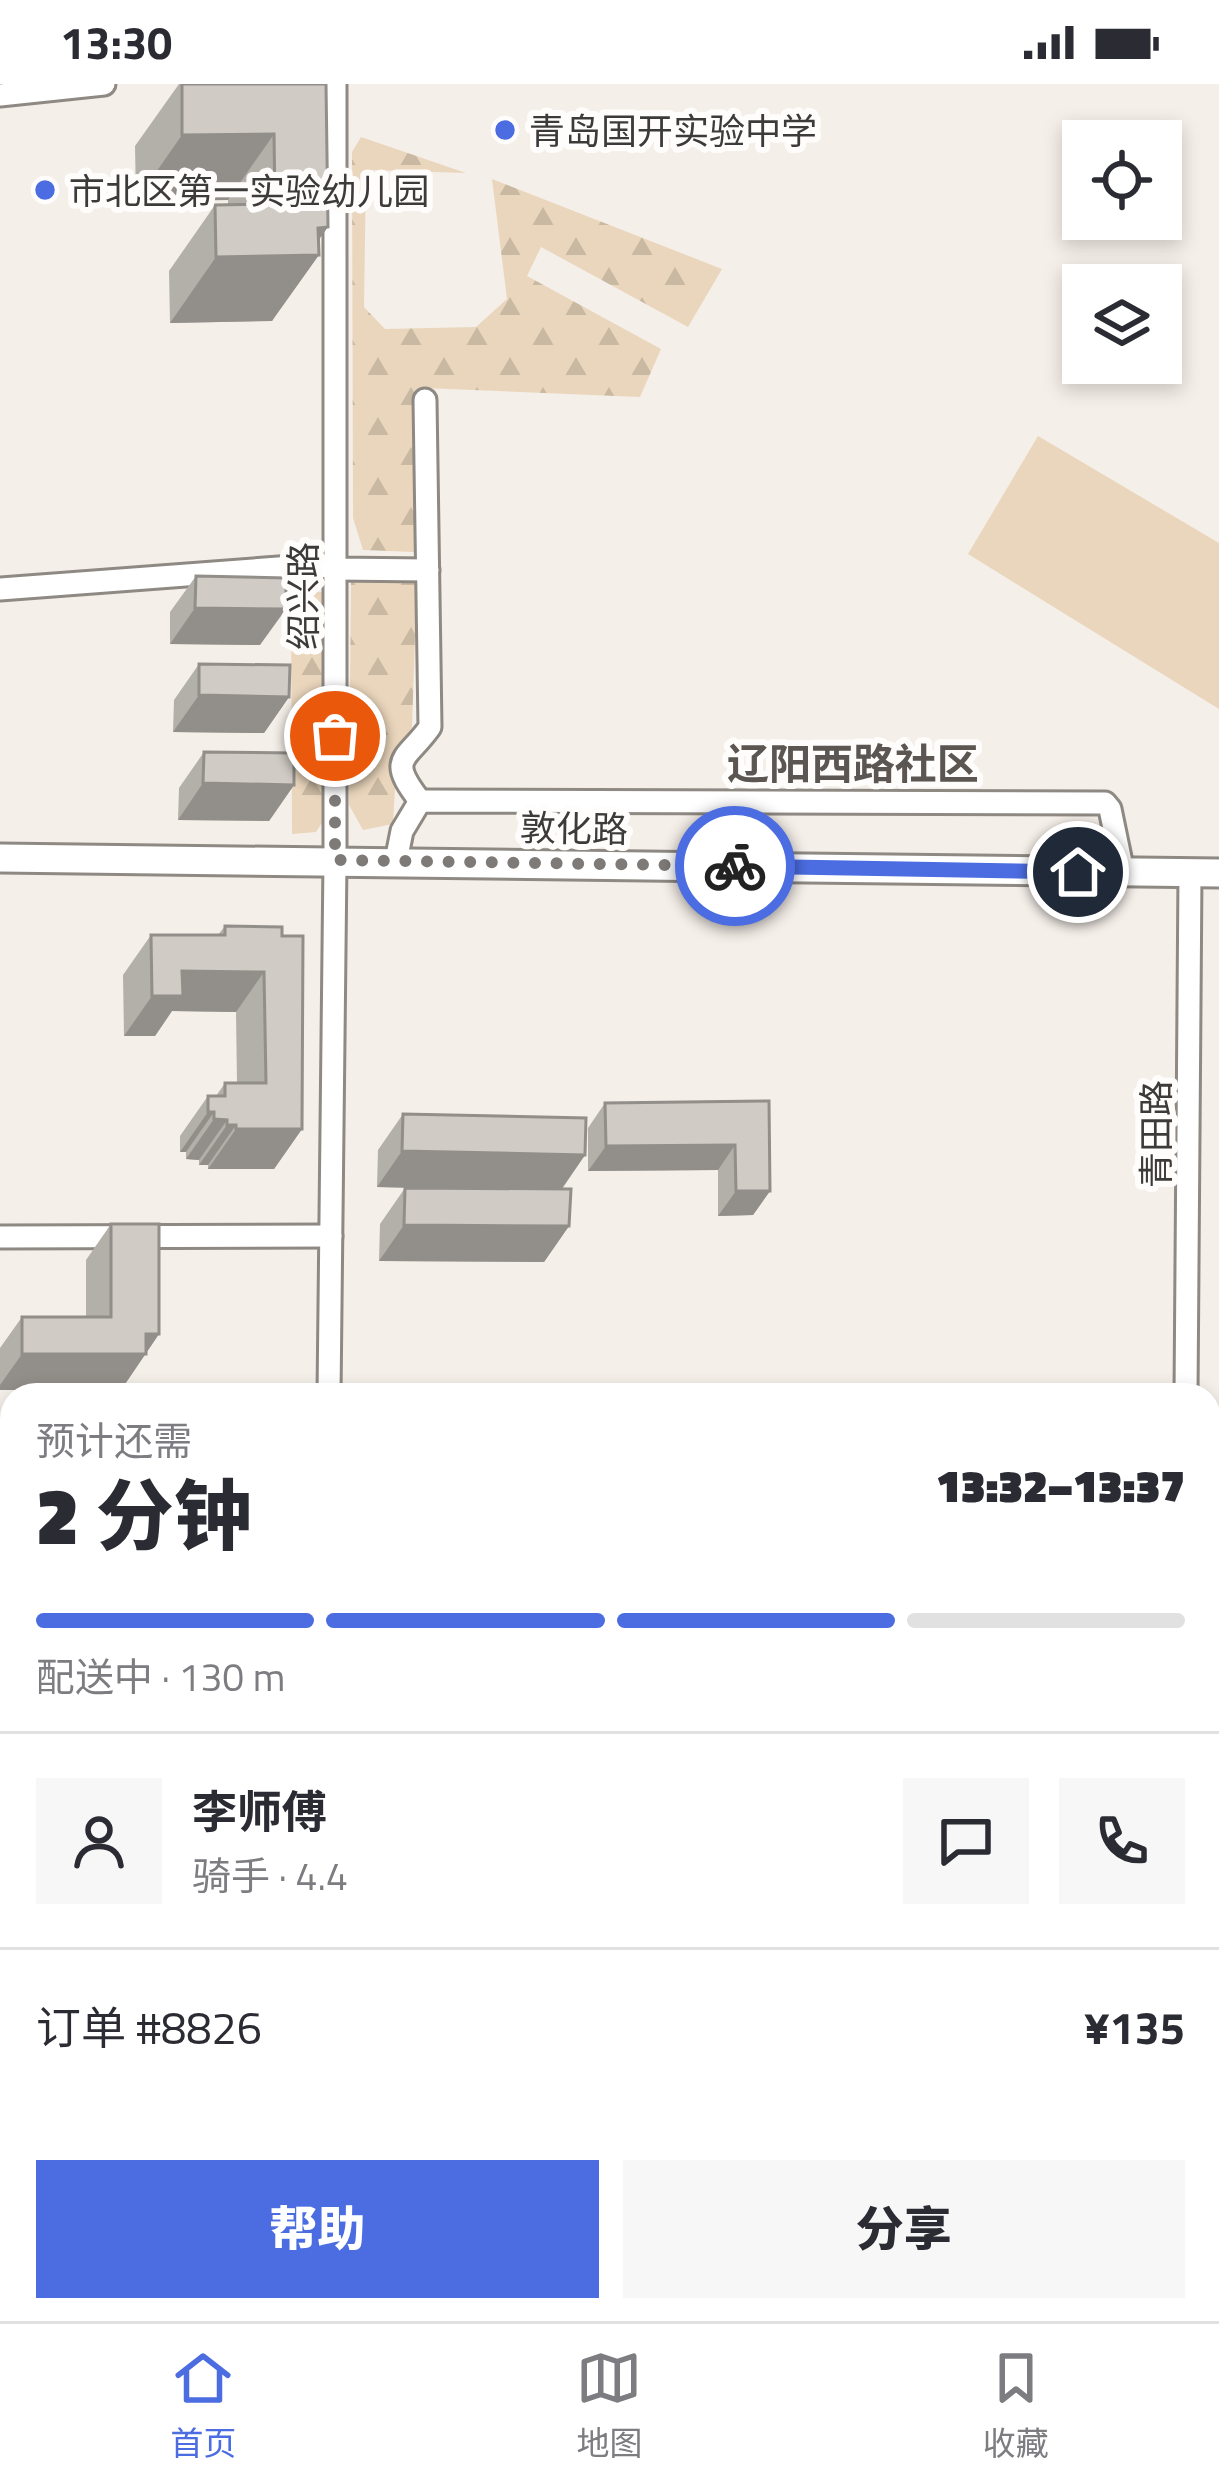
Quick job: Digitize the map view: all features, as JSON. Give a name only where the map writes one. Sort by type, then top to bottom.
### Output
[{"type":"main road","name":"敦化路","points":[[0,858],[1219,874]]},
{"type":"street","points":[[0,95],[104,84]]},
{"type":"street","name":"绍兴路","points":[[329,1383],[335,84]]},
{"type":"street","points":[[420,801],[407,785],[402,763],[408,748],[430,727],[425,400]]},
{"type":"street","points":[[0,589],[320,565],[428,570]]},
{"type":"street","points":[[396,861],[402,831],[420,801]]},
{"type":"street","points":[[420,801],[1105,802],[1124,872]]},
{"type":"street","name":"青田路","points":[[1186,1383],[1190,873]]},
{"type":"street","points":[[0,1237],[331,1236]]},
{"type":"green space","points":[[361,137],[466,173],[366,170],[364,307],[385,329],[476,327],[507,299],[492,179],[722,269],[688,327],[541,247],[527,276],[661,349],[640,397],[423,388],[414,552],[363,550],[353,518],[352,152]]},
{"type":"green space","points":[[1038,436],[1219,543],[1219,709],[968,554]]},
{"type":"green space","points":[[417,577],[412,727],[397,751],[393,824],[363,830],[349,805],[351,579]]},
{"type":"green space","points":[[291,586],[325,593],[328,813],[316,832],[292,834]]},
{"type":"building","points":[[182,84],[326,84],[328,227],[318,228],[319,255],[216,257],[215,205],[275,204],[274,134],[182,135]]},
{"type":"building","points":[[196,576],[286,578],[286,609],[195,608]]},
{"type":"building","points":[[199,664],[290,665],[289,697],[199,695]]},
{"type":"building","points":[[204,752],[294,753],[294,785],[203,783]]},
{"type":"building","points":[[225,926],[282,927],[282,936],[303,936],[302,1129],[236,1129],[208,1112],[208,1096],[225,1096],[225,1083],[266,1083],[264,972],[182,971],[183,996],[152,996],[151,935],[225,935]]},
{"type":"building","points":[[769,1101],[770,1191],[736,1191],[735,1145],[606,1146],[605,1103]]},
{"type":"building","points":[[403,1114],[586,1118],[585,1155],[402,1151]]},
{"type":"building","points":[[405,1188],[571,1189],[569,1226],[404,1225]]},
{"type":"building","points":[[111,1224],[159,1224],[159,1334],[146,1334],[146,1354],[22,1354],[22,1317],[111,1317]]},
{"type":"way so far","points":[[335,736],[335,860],[735,866]]},
{"type":"place","name":"青岛国开实验中学","points":[[505,130]]},
{"type":"place","name":"市北区第一实验幼儿园","points":[[45,190]]},
{"type":"district","name":"辽阳西路社区","points":[[853,763]]},
{"type":"route","points":[[735,866],[1078,872]]}]
